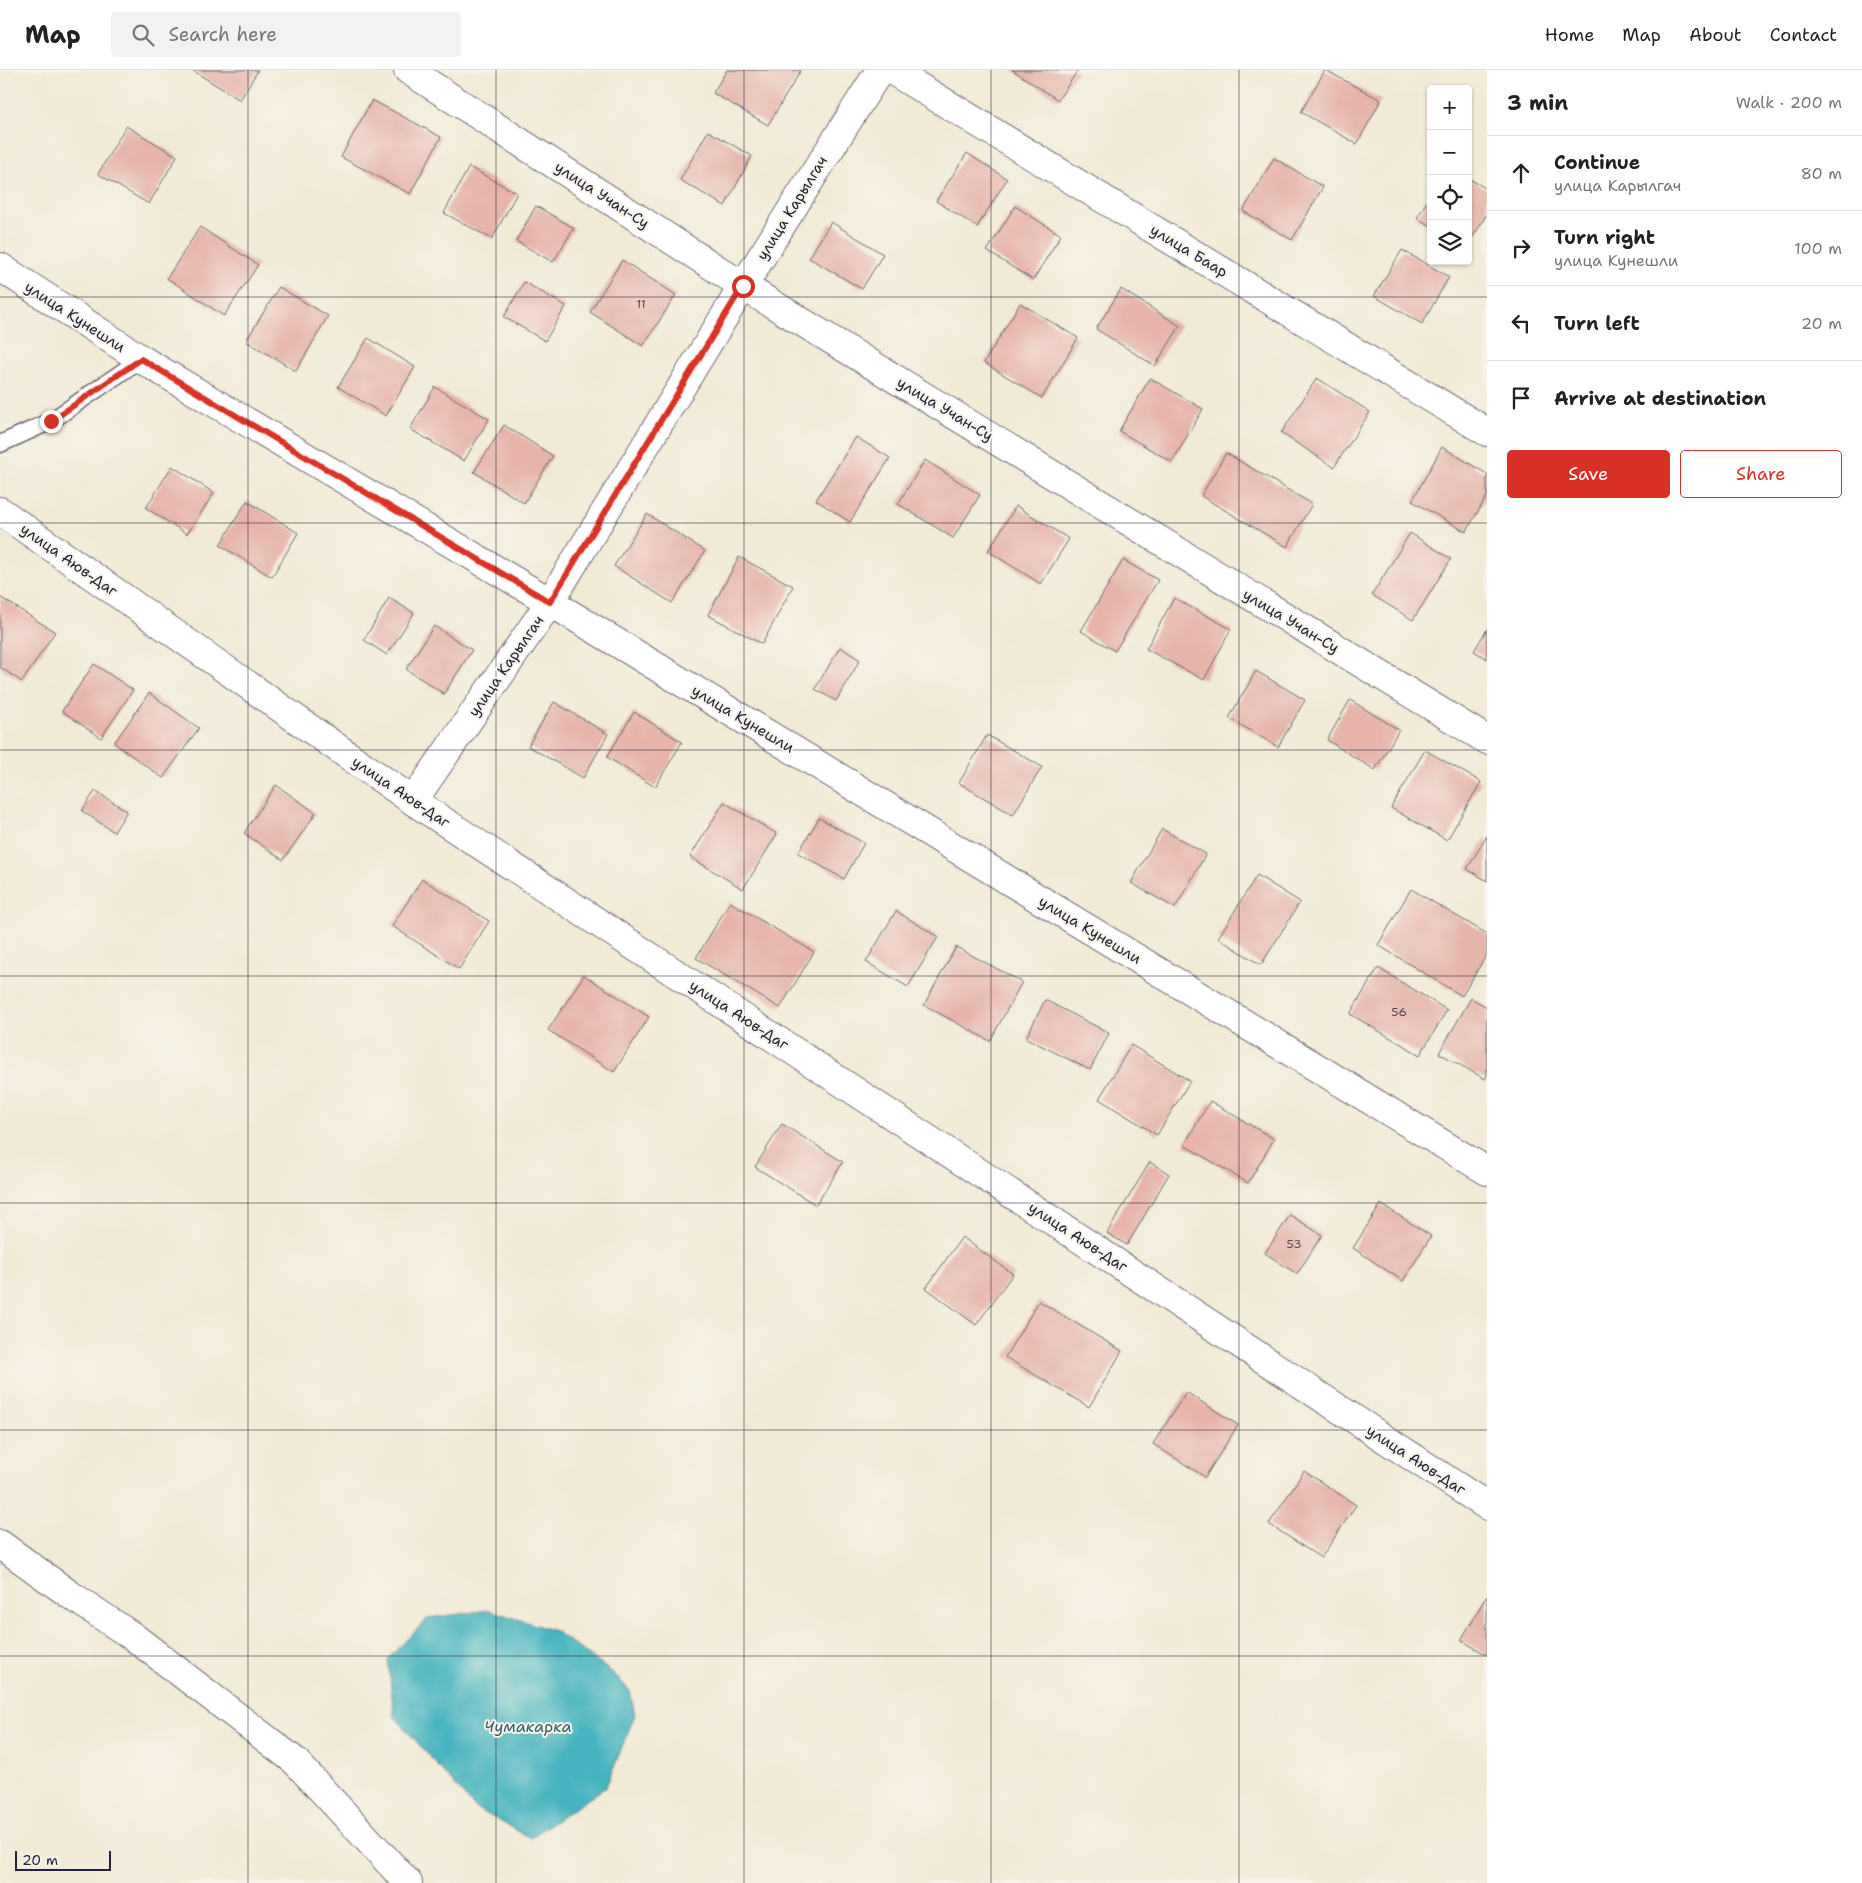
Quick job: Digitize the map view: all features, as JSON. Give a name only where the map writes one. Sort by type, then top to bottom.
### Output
[{"type":"street","name":"улица Учан-Су","points":[[408,70],[743,286],[1487,740]]},
{"type":"street","name":"улица Карылгач","points":[[413,801],[550,602],[743,286],[880,70]]},
{"type":"street","name":"улица Баар","points":[[891,70],[1487,432]]},
{"type":"street","name":"улица Кунешли","points":[[0,267],[141,359],[550,602],[1487,1171]]},
{"type":"street","name":"улица Аюв-Даг","points":[[0,511],[413,801],[1487,1506]]},
{"type":"street","points":[[0,1544],[68,1594],[135,1638],[295,1760],[408,1883]]},
{"type":"lane","points":[[0,444],[51,421],[141,359]]},
{"type":"water","name":"Чумакарка","points":[[489,1610],[555,1631],[613,1673],[630,1691],[635,1715],[606,1787],[530,1838],[474,1807],[394,1716],[388,1659],[428,1618]]},
{"type":"building","points":[[192,70],[258,70],[240,100]]},
{"type":"building","points":[[727,70],[801,70],[768,125],[713,93]]},
{"type":"building","points":[[1012,70],[1078,70],[1058,100]]},
{"type":"building","points":[[1325,70],[1381,100],[1357,144],[1301,112]]},
{"type":"building","points":[[372,100],[441,137],[410,194],[341,157]]},
{"type":"building","points":[[126,126],[177,156],[149,204],[98,174]]},
{"type":"building","points":[[708,131],[752,156],[725,206],[680,180]]},
{"type":"building","points":[[967,153],[1007,179],[977,227],[936,201]]},
{"type":"building","points":[[1274,158],[1323,187],[1292,240],[1243,211]]},
{"type":"building","points":[[469,167],[517,193],[492,239],[444,213]]},
{"type":"building","points":[[1472,180],[1487,189],[1487,214],[1472,238]]},
{"type":"building","points":[[1427,201],[1427,224],[1417,218]]},
{"type":"building","points":[[536,206],[574,228],[553,262],[516,241]]},
{"type":"building","points":[[1015,206],[1061,235],[1033,280],[987,251]]},
{"type":"building","points":[[831,222],[883,254],[862,289],[809,258]]},
{"type":"building","points":[[200,227],[258,265],[224,316],[167,278]]},
{"type":"building","points":[[1402,250],[1449,277],[1422,324],[1374,296]]},
{"type":"building","points":[[622,260],[676,295],[643,346],[590,312]]},
{"type":"building","points":[[524,282],[566,306],[545,341],[504,317]]},
{"type":"building","points":[[279,287],[328,316],[296,371],[246,341]]},
{"type":"building","points":[[1121,289],[1180,326],[1155,366],[1096,329]]},
{"type":"building","points":[[1020,303],[1078,338],[1042,398],[984,363]]},
{"type":"building","points":[[368,338],[415,367],[386,416],[338,387]]},
{"type":"building","points":[[1150,378],[1203,409],[1172,462],[1119,431]]},
{"type":"building","points":[[1317,378],[1370,412],[1334,467],[1281,433]]},
{"type":"building","points":[[435,387],[489,419],[464,461],[410,429]]},
{"type":"building","points":[[504,425],[553,456],[524,503],[474,472]]},
{"type":"building","points":[[856,437],[890,458],[850,522],[816,500]]},
{"type":"building","points":[[1442,447],[1487,474],[1487,496],[1466,532],[1412,501]]},
{"type":"building","points":[[1226,453],[1312,504],[1287,547],[1201,496]]},
{"type":"building","points":[[925,460],[980,495],[953,538],[898,504]]},
{"type":"building","points":[[172,466],[214,493],[187,534],[146,508]]},
{"type":"building","points":[[247,501],[298,533],[272,577],[220,545]]},
{"type":"building","points":[[1016,506],[1069,539],[1041,584],[988,551]]},
{"type":"building","points":[[647,514],[705,551],[672,603],[614,566]]},
{"type":"building","points":[[1410,533],[1451,559],[1413,620],[1372,595]]},
{"type":"building","points":[[739,557],[793,586],[762,644],[708,615]]},
{"type":"building","points":[[1123,560],[1158,580],[1115,651],[1081,631]]},
{"type":"building","points":[[0,597],[55,632],[22,682],[0,667]]},
{"type":"building","points":[[389,598],[414,613],[387,655],[364,640]]},
{"type":"building","points":[[1174,598],[1231,629],[1204,680],[1146,649]]},
{"type":"building","points":[[434,626],[472,650],[444,694],[406,669]]},
{"type":"building","points":[[1487,629],[1487,659],[1474,651]]},
{"type":"building","points":[[840,647],[860,660],[836,701],[815,689]]},
{"type":"building","points":[[94,664],[133,690],[101,738],[62,711]]},
{"type":"building","points":[[1256,671],[1305,700],[1278,747],[1229,718]]},
{"type":"building","points":[[149,693],[199,728],[163,778],[114,743]]},
{"type":"building","points":[[1350,700],[1399,730],[1375,770],[1327,740]]},
{"type":"building","points":[[554,702],[608,734],[583,778],[528,746]]},
{"type":"building","points":[[634,712],[682,742],[655,787],[607,757]]},
{"type":"building","points":[[987,735],[1042,767],[1013,815],[959,783]]},
{"type":"building","points":[[1425,750],[1481,782],[1447,840],[1391,808]]},
{"type":"building","points":[[276,785],[316,813],[283,860],[244,833]]},
{"type":"building","points":[[95,791],[127,811],[114,832],[82,811]]},
{"type":"building","points":[[724,802],[777,834],[743,889],[690,857]]},
{"type":"building","points":[[819,818],[864,843],[844,879],[798,853]]},
{"type":"building","points":[[1162,829],[1206,854],[1175,908],[1131,883]]},
{"type":"building","points":[[1487,836],[1487,881],[1467,869]]},
{"type":"building","points":[[1257,875],[1300,902],[1261,965],[1218,938]]},
{"type":"building","points":[[422,879],[489,921],[459,969],[392,926]]},
{"type":"building","points":[[1411,889],[1487,934],[1487,954],[1462,996],[1378,945]]},
{"type":"building","points":[[730,902],[814,952],[780,1008],[696,958]]},
{"type":"building","points":[[896,911],[938,937],[908,987],[866,962]]},
{"type":"building","points":[[956,947],[1022,982],[990,1041],[924,1005]]},
{"type":"building","points":[[1378,968],[1447,1010],[1420,1055],[1350,1014]]},
{"type":"building","points":[[584,975],[649,1017],[614,1072],[548,1030]]},
{"type":"building","points":[[1471,998],[1487,1007],[1487,1075],[1485,1079],[1439,1053]]},
{"type":"building","points":[[1045,1000],[1109,1033],[1090,1070],[1026,1038]]},
{"type":"building","points":[[1131,1045],[1190,1081],[1157,1135],[1099,1099]]},
{"type":"building","points":[[1210,1101],[1274,1139],[1248,1183],[1184,1145]]},
{"type":"building","points":[[782,1124],[843,1162],[816,1205],[755,1167]]},
{"type":"building","points":[[1150,1162],[1169,1174],[1127,1245],[1107,1233]]},
{"type":"building","points":[[1381,1204],[1431,1236],[1403,1281],[1353,1248]]},
{"type":"building","points":[[1290,1215],[1322,1235],[1297,1274],[1265,1253]]},
{"type":"building","points":[[962,1237],[1013,1274],[976,1325],[926,1288]]},
{"type":"building","points":[[1039,1301],[1122,1351],[1089,1407],[1005,1357]]},
{"type":"building","points":[[1186,1392],[1238,1425],[1205,1477],[1153,1444]]},
{"type":"building","points":[[1304,1471],[1356,1505],[1321,1558],[1269,1524]]},
{"type":"building","points":[[1487,1595],[1487,1655],[1461,1640]]},
{"type":"route","points":[[51,421],[141,359],[550,602],[743,286]]}]
